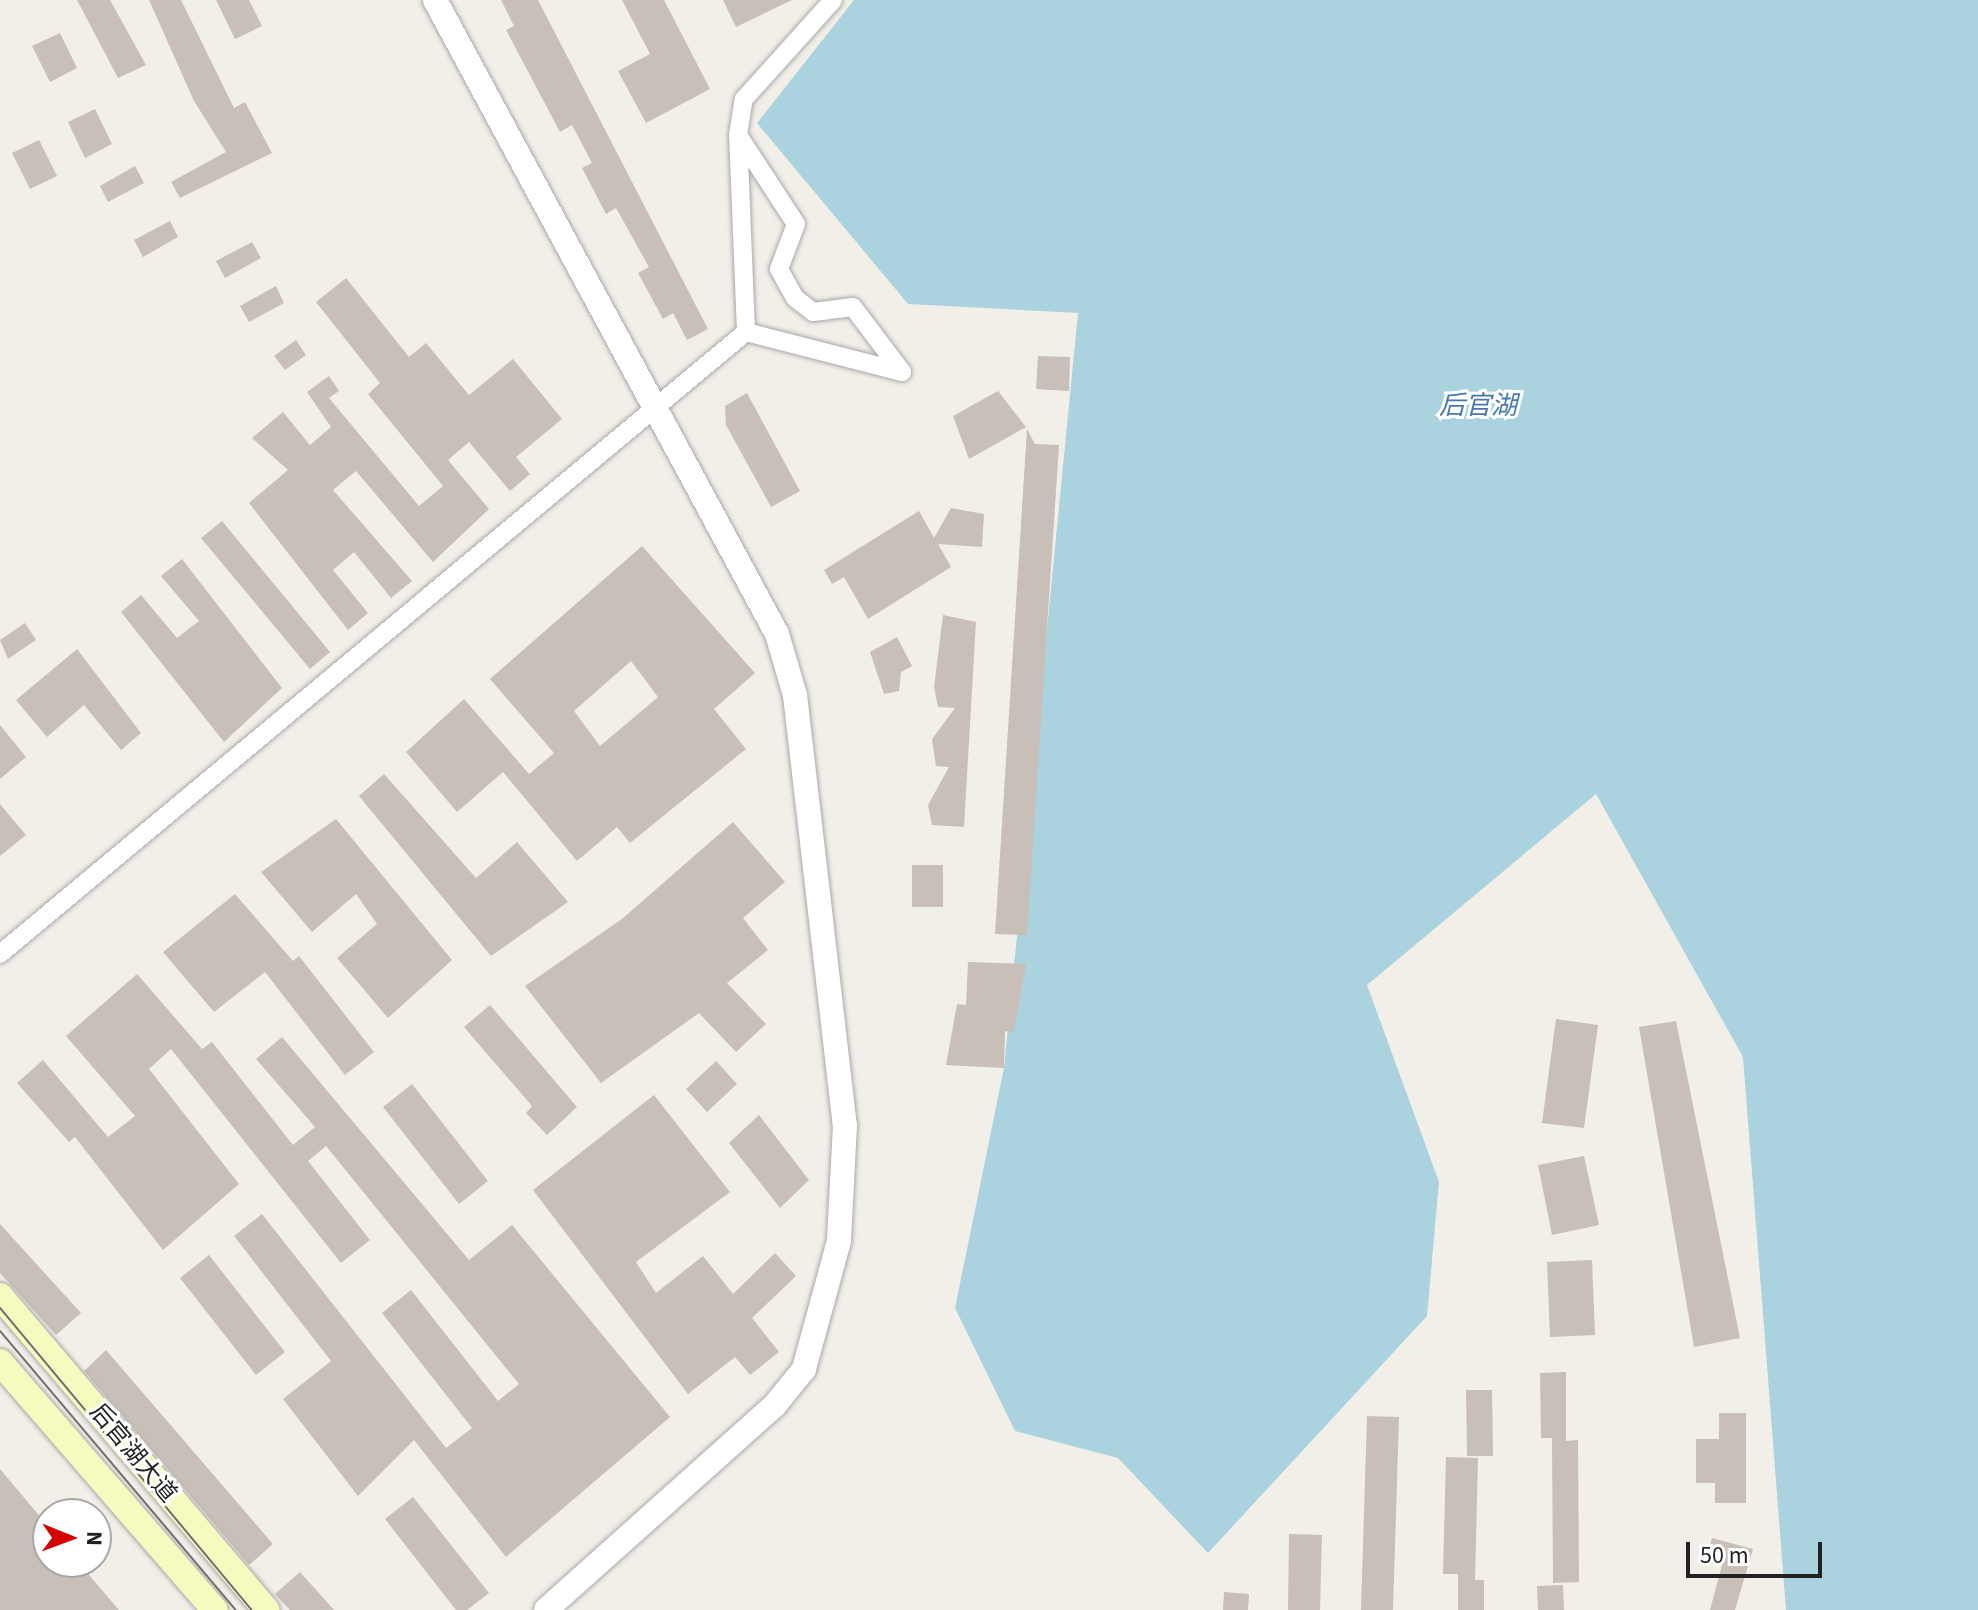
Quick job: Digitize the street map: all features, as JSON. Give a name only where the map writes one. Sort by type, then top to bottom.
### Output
[{"type":"main road","name":"后官湖大道","points":[[0,1296],[266,1610]]},
{"type":"main road","name":"后官湖大道","points":[[0,1362],[215,1610]]},
{"type":"street","points":[[435,0],[777,634],[795,695],[845,1125],[839,1241],[804,1369],[775,1405],[546,1610]]},
{"type":"street","points":[[746,332],[738,135],[744,99],[833,0]]},
{"type":"street","points":[[738,135],[796,224],[779,269],[795,298],[813,312],[853,307],[902,372],[746,332]]},
{"type":"street","points":[[0,954],[746,332]]},
{"type":"water","name":"后官湖","points":[[854,0],[1978,0],[1978,1610],[1786,1610],[1743,1057],[1596,794],[1367,985],[1439,1182],[1427,1316],[1208,1553],[1118,1458],[1015,1431],[955,1308],[1004,1068],[1078,313],[908,304],[757,123]]},
{"type":"building","points":[[77,0],[110,0],[146,65],[118,78]]},
{"type":"building","points":[[149,0],[181,0],[234,108],[245,102],[272,153],[180,198],[171,182],[226,152],[194,101]]},
{"type":"building","points":[[216,0],[249,0],[262,26],[235,39]]},
{"type":"building","points":[[501,0],[538,0],[708,329],[687,340],[673,313],[663,319],[638,273],[649,267],[616,208],[606,214],[582,168],[592,163],[572,125],[560,132],[506,30],[514,26]]},
{"type":"building","points":[[622,0],[664,0],[710,89],[646,123],[618,71],[650,54]]},
{"type":"building","points":[[723,0],[792,0],[736,27]]},
{"type":"building","points":[[60,33],[77,68],[50,82],[32,46]]},
{"type":"building","points":[[95,109],[112,144],[85,158],[68,122]]},
{"type":"building","points":[[39,140],[57,176],[30,189],[12,153]]},
{"type":"building","points":[[135,166],[144,183],[108,202],[100,186]]},
{"type":"building","points":[[170,221],[178,237],[143,257],[134,240]]},
{"type":"building","points":[[252,242],[261,258],[225,278],[216,261]]},
{"type":"building","points":[[346,278],[409,357],[426,343],[469,395],[513,359],[562,419],[516,457],[530,474],[510,491],[469,442],[448,460],[489,509],[433,562],[356,471],[333,490],[412,581],[391,598],[354,552],[333,570],[368,613],[348,630],[249,503],[288,470],[252,438],[283,412],[310,445],[331,427],[307,392],[329,376],[339,391],[329,398],[419,506],[443,486],[368,394],[380,383],[316,302]]},
{"type":"building","points":[[276,286],[284,303],[249,322],[240,306]]},
{"type":"building","points":[[296,340],[306,355],[285,370],[274,356]]},
{"type":"building","points":[[1038,356],[1070,357],[1069,391],[1036,389]]},
{"type":"building","points":[[998,391],[1026,427],[969,459],[953,416]]},
{"type":"building","points":[[747,393],[800,491],[771,507],[726,425],[725,406]]},
{"type":"building","points":[[1027,429],[1035,444],[1059,445],[1027,935],[995,934]]},
{"type":"building","points":[[951,508],[984,514],[982,547],[938,544],[951,567],[868,619],[844,577],[832,584],[824,570],[919,511],[934,538]]},
{"type":"building","points":[[222,521],[330,652],[310,669],[201,538]]},
{"type":"building","points":[[642,546],[755,673],[714,709],[746,749],[630,843],[617,827],[577,861],[503,772],[457,812],[406,752],[464,699],[529,774],[554,753],[490,679]],"holes":[[[631,661],[658,697],[600,746],[574,711]]]},
{"type":"building","points":[[182,559],[282,688],[224,742],[121,612],[141,595],[177,638],[199,621],[161,576]]},
{"type":"building","points":[[943,615],[976,622],[964,827],[932,825],[928,805],[949,767],[936,766],[932,739],[955,708],[938,707],[934,687]]},
{"type":"building","points":[[25,623],[36,640],[8,659],[0,640]]},
{"type":"building","points":[[897,637],[912,666],[901,672],[899,691],[884,694],[870,652]]},
{"type":"building","points":[[77,649],[141,733],[121,750],[84,705],[47,737],[16,700]]},
{"type":"building","points":[[0,725],[26,757],[0,779]]},
{"type":"building","points":[[384,774],[476,878],[517,842],[568,902],[491,956],[359,796]]},
{"type":"building","points":[[0,804],[26,835],[0,856]]},
{"type":"building","points":[[336,819],[452,960],[388,1018],[337,958],[377,924],[356,894],[312,932],[261,872]]},
{"type":"building","points":[[733,822],[785,882],[743,918],[768,950],[727,983],[766,1024],[736,1052],[699,1013],[601,1083],[525,986],[622,919]]},
{"type":"building","points":[[912,865],[943,865],[943,907],[912,907]]},
{"type":"building","points":[[235,894],[293,961],[299,956],[374,1052],[345,1075],[265,972],[214,1012],[163,952]]},
{"type":"building","points":[[968,962],[1026,964],[1014,1032],[1005,1031],[1004,1068],[946,1065],[957,1004],[966,1005]]},
{"type":"building","points":[[137,974],[202,1049],[212,1042],[293,1145],[315,1127],[256,1059],[282,1037],[469,1260],[512,1225],[670,1417],[506,1557],[414,1440],[358,1496],[283,1399],[331,1361],[234,1236],[262,1214],[446,1448],[472,1428],[382,1313],[411,1290],[498,1401],[519,1384],[326,1146],[308,1161],[370,1240],[341,1263],[171,1049],[149,1069],[239,1184],[163,1250],[75,1137],[69,1142],[17,1083],[43,1060],[108,1137],[135,1116],[66,1036]]},
{"type":"building","points":[[490,1005],[577,1107],[547,1135],[526,1113],[532,1106],[464,1027]]},
{"type":"building","points":[[1556,1019],[1598,1025],[1584,1128],[1542,1123]]},
{"type":"building","points":[[1676,1021],[1740,1338],[1694,1347],[1639,1027]]},
{"type":"building","points":[[716,1061],[737,1084],[707,1112],[686,1089]]},
{"type":"building","points":[[412,1084],[488,1181],[459,1204],[383,1107]]},
{"type":"building","points":[[654,1095],[730,1192],[636,1262],[656,1293],[703,1256],[733,1294],[775,1253],[796,1276],[752,1318],[779,1352],[750,1375],[735,1357],[688,1394],[533,1190]]},
{"type":"building","points":[[759,1115],[809,1180],[780,1208],[729,1143]]},
{"type":"building","points":[[1584,1156],[1599,1225],[1552,1235],[1538,1165]]},
{"type":"building","points":[[0,1224],[81,1313],[56,1335],[0,1273]]},
{"type":"building","points":[[209,1255],[285,1352],[256,1375],[180,1278]]},
{"type":"building","points":[[1592,1260],[1595,1335],[1550,1337],[1547,1262]]},
{"type":"building","points":[[106,1350],[273,1544],[249,1565],[84,1371]]},
{"type":"building","points":[[1566,1372],[1566,1441],[1578,1440],[1579,1582],[1553,1583],[1552,1438],[1541,1438],[1540,1373]]},
{"type":"building","points":[[1466,1390],[1492,1390],[1493,1456],[1467,1456]]},
{"type":"building","points":[[1719,1413],[1746,1413],[1746,1503],[1715,1503],[1715,1483],[1696,1483],[1696,1439],[1719,1439]]},
{"type":"building","points":[[1367,1416],[1399,1417],[1393,1610],[1361,1610]]},
{"type":"building","points":[[1446,1457],[1478,1458],[1475,1580],[1484,1580],[1484,1610],[1458,1610],[1458,1574],[1443,1574]]},
{"type":"building","points":[[0,1469],[32,1507],[32,1578],[92,1578],[119,1610],[0,1610]]},
{"type":"building","points":[[413,1497],[489,1593],[467,1610],[456,1610],[385,1519]]},
{"type":"building","points":[[1289,1534],[1322,1535],[1320,1610],[1288,1610]]},
{"type":"building","points":[[1712,1538],[1753,1549],[1735,1610],[1710,1610],[1722,1565],[1706,1560]]},
{"type":"building","points":[[300,1572],[334,1610],[290,1610],[275,1594]]},
{"type":"building","points":[[1563,1585],[1564,1610],[1538,1610],[1537,1586]]},
{"type":"building","points":[[1224,1592],[1249,1594],[1248,1610],[1223,1610]]},
{"type":"tram line","points":[[0,1308],[252,1610]]},
{"type":"tram line","points":[[0,1331],[236,1610]]}]
